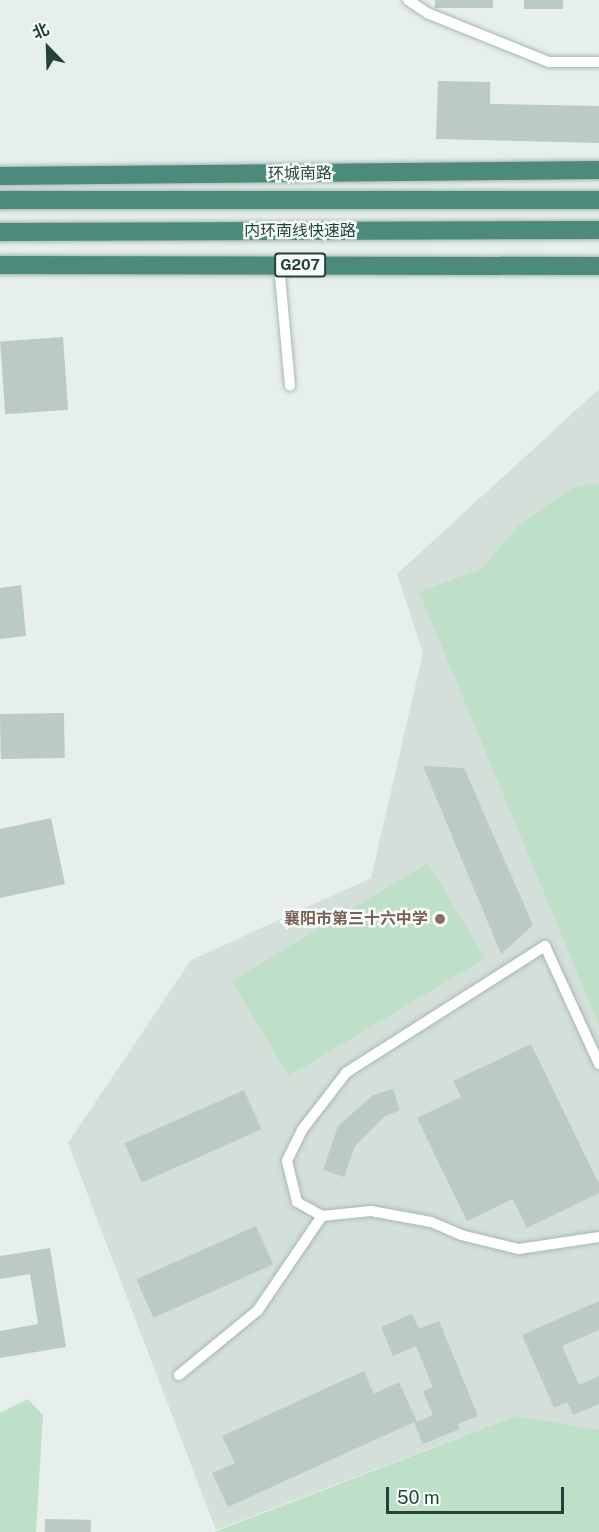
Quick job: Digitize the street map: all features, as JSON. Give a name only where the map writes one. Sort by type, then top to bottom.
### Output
[{"type":"highway","name":"环城南路","points":[[0,176],[599,170]]},
{"type":"highway","name":"内环南线快速路","points":[[0,200],[599,200]]},
{"type":"highway","name":"内环南线快速路","points":[[0,232],[599,230]]},
{"type":"highway","name":"G207","points":[[0,265],[599,266]]},
{"type":"lane","points":[[408,0],[427,13],[549,62],[599,62]]},
{"type":"lane","points":[[279,265],[290,386]]},
{"type":"lane","points":[[599,1064],[545,946],[346,1073],[302,1130],[287,1161],[297,1202],[322,1216],[370,1211],[431,1222],[461,1235],[519,1249],[599,1236]]},
{"type":"lane","points":[[179,1375],[258,1310],[322,1216]]},
{"type":"shaded area","name":"襄阳市第三十六中学","points":[[599,389],[599,1430],[516,1416],[216,1530],[68,1143],[191,960],[371,878],[423,653],[397,574]]},
{"type":"green space","points":[[599,483],[599,1025],[419,592],[481,569],[521,523],[574,487]]},
{"type":"green space","points":[[428,863],[485,958],[289,1076],[232,981]]},
{"type":"green space","points":[[28,1399],[43,1415],[36,1532],[0,1532],[0,1413]]},
{"type":"green space","points":[[516,1416],[599,1430],[599,1532],[214,1532]]},
{"type":"building","points":[[435,0],[493,0],[493,8],[435,8]]},
{"type":"building","points":[[524,0],[563,0],[563,9],[524,9]]},
{"type":"building","points":[[438,81],[490,82],[490,104],[599,106],[599,143],[436,139]]},
{"type":"building","points":[[63,337],[68,410],[5,414],[0,341]]},
{"type":"building","points":[[21,585],[26,636],[0,639],[0,588]]},
{"type":"building","points":[[64,713],[65,758],[1,759],[0,714]]},
{"type":"building","points":[[423,766],[464,768],[533,925],[501,954]]},
{"type":"building","points":[[51,818],[65,884],[0,898],[0,829]]},
{"type":"building","points":[[531,1044],[599,1184],[599,1193],[527,1228],[513,1199],[467,1221],[417,1118],[461,1097],[453,1081]]},
{"type":"building","points":[[393,1089],[400,1110],[384,1117],[355,1146],[344,1177],[323,1170],[338,1126],[373,1095]]},
{"type":"building","points":[[244,1090],[261,1129],[142,1183],[124,1143]]},
{"type":"building","points":[[256,1226],[273,1264],[153,1318],[136,1279]]},
{"type":"building","points":[[50,1248],[66,1347],[0,1358],[0,1331],[38,1324],[30,1274],[0,1279],[0,1256]]},
{"type":"building","points":[[599,1301],[599,1330],[562,1346],[579,1385],[599,1376],[599,1404],[573,1415],[567,1402],[554,1408],[522,1335]]},
{"type":"building","points":[[412,1314],[419,1329],[439,1321],[478,1416],[458,1424],[460,1429],[423,1444],[414,1422],[228,1507],[212,1473],[235,1463],[222,1436],[364,1371],[374,1394],[399,1382],[417,1422],[433,1415],[423,1391],[433,1387],[416,1346],[393,1356],[381,1327]]},
{"type":"building","points":[[45,1519],[91,1520],[91,1532],[45,1532]]},
{"type":"place","name":"襄阳市第三十六中学","points":[[440,919]]}]
